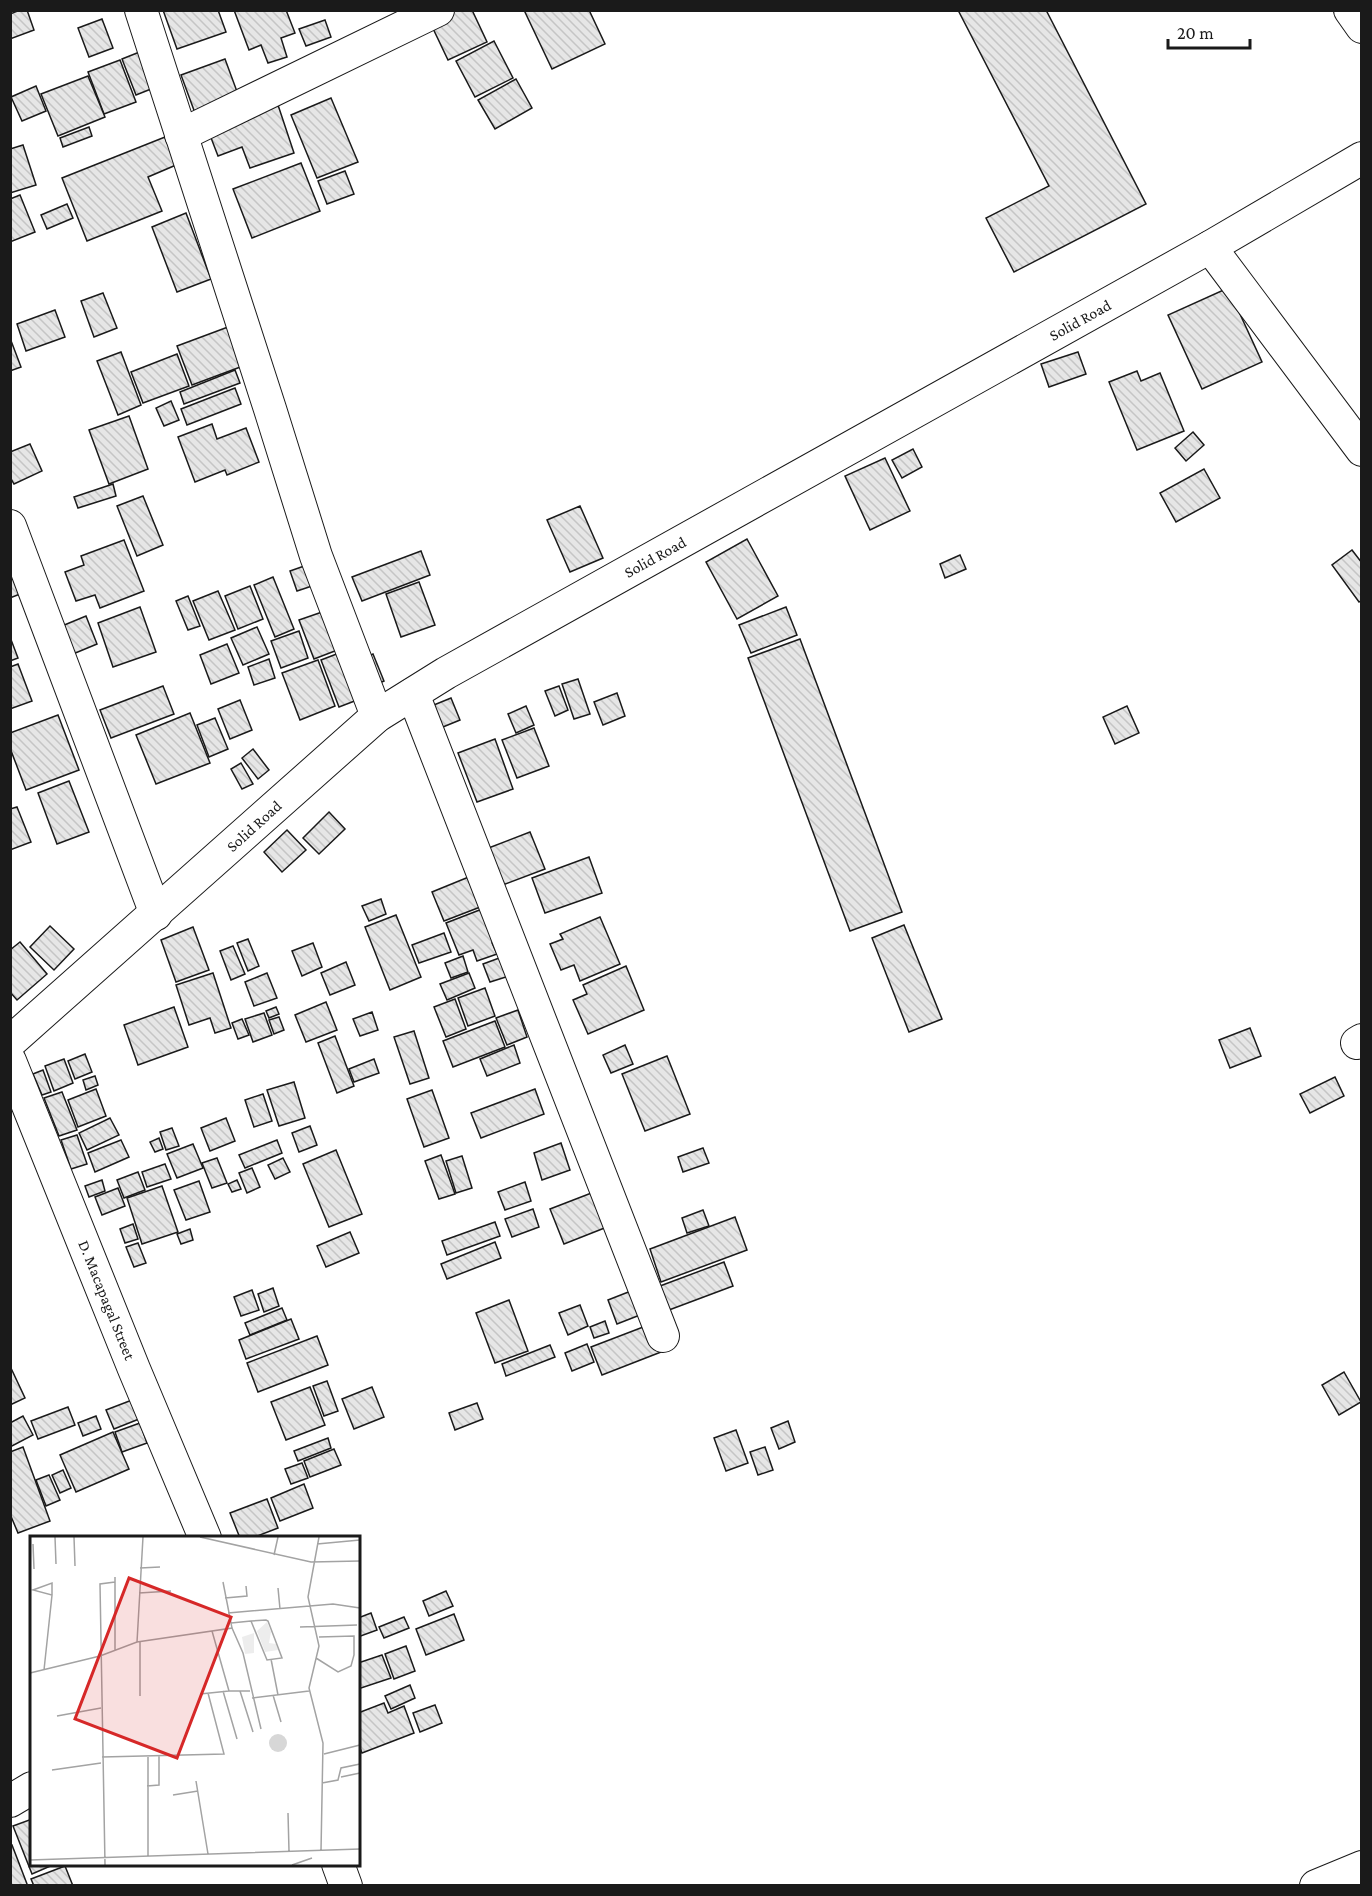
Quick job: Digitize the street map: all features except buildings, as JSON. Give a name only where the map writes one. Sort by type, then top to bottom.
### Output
[{"type":"street","points":[[141,10],[316,556],[377,716]]},
{"type":"street","points":[[181,135],[438,10]]},
{"type":"street","points":[[1350,10],[1362,27]]},
{"type":"street","name":"Solid Road","points":[[10,1042],[377,716],[446,673],[1210,247],[1362,158]]},
{"type":"street","points":[[1210,247],[1362,450]]},
{"type":"street","points":[[10,526],[156,914]]},
{"type":"street","points":[[413,694],[663,1336]]},
{"type":"street","name":"D. Macapagal Street","points":[[10,1061],[130,1358],[205,1536]]},
{"type":"street","points":[[10,1801],[30,1789]]},
{"type":"street","points":[[339,1866],[346,1886]]},
{"type":"street","points":[[1316,1886],[1362,1867]]}]
